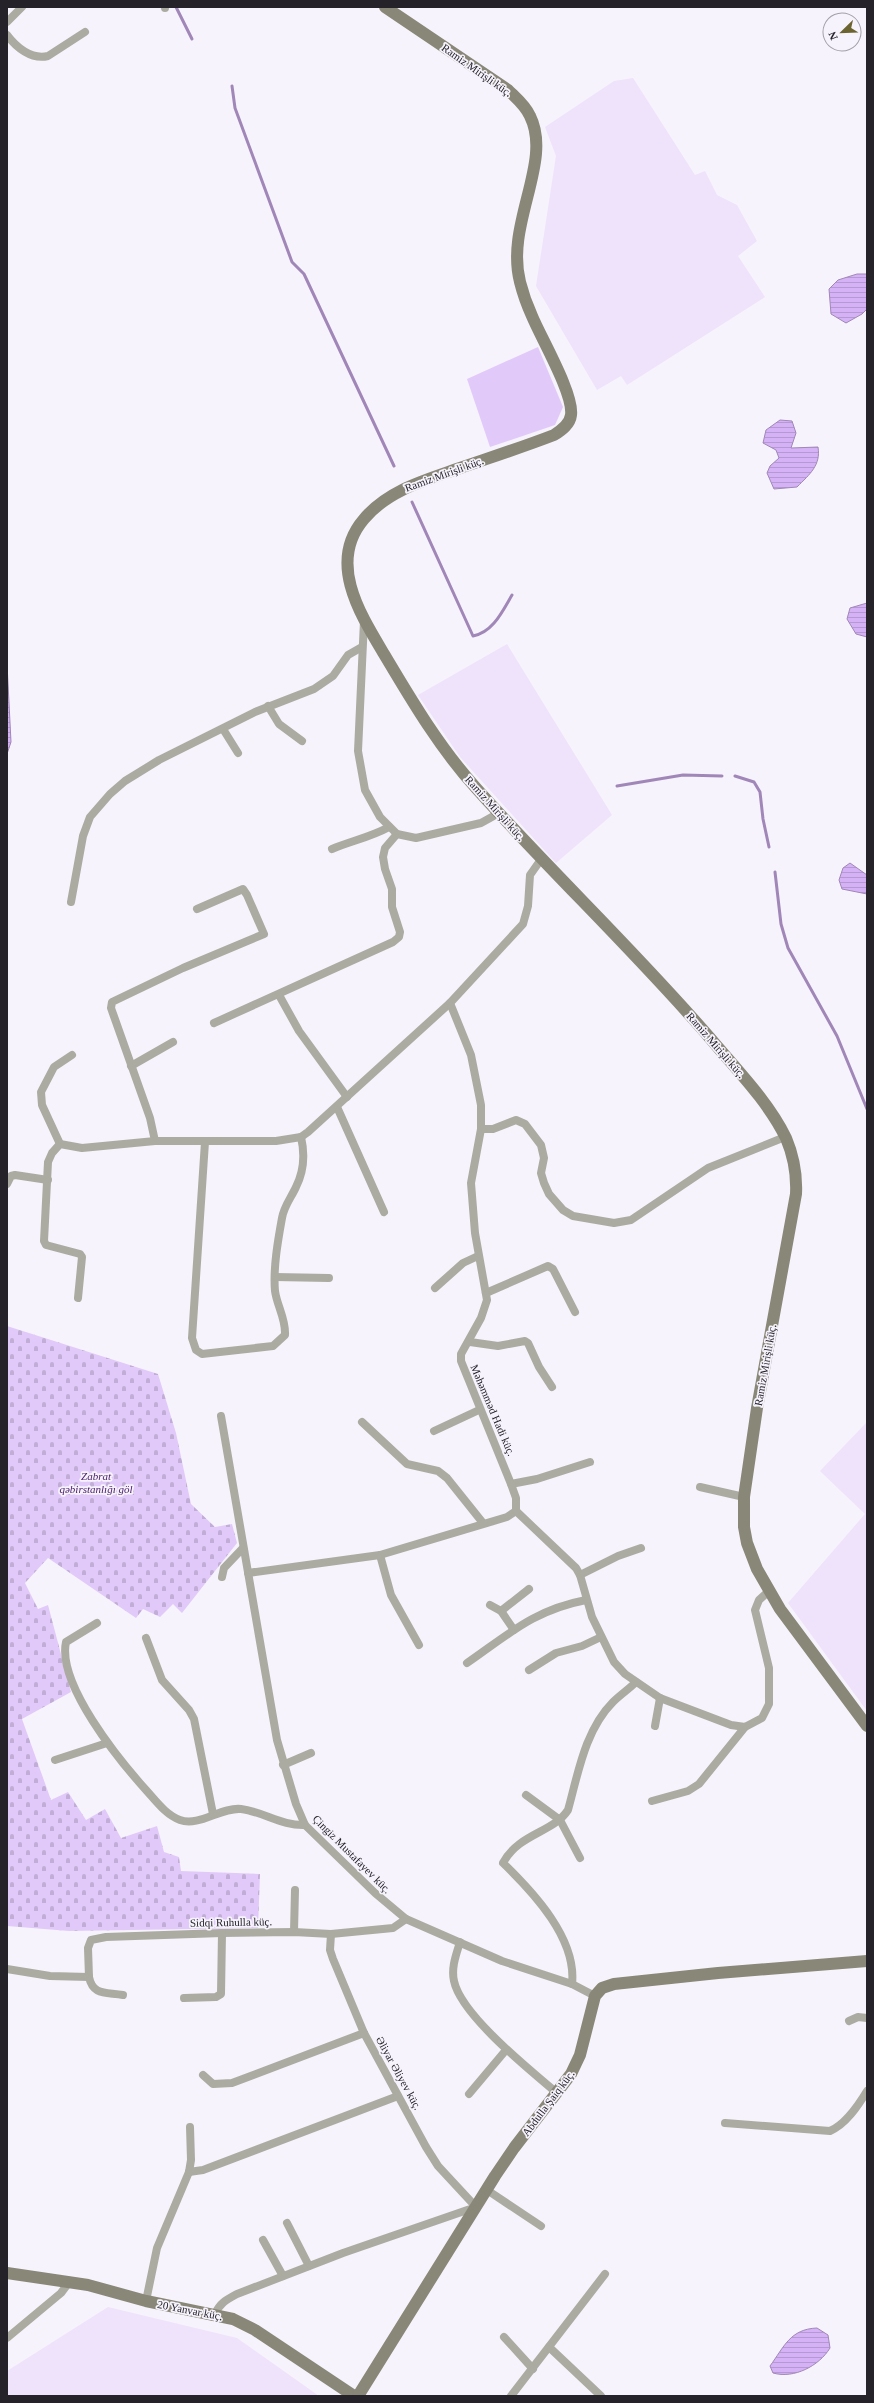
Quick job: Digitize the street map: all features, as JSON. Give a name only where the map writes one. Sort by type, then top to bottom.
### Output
[{"type":"street","points":[[7,22],[22,7]]},
{"type":"street","name":"Ramiz Mirişli küç.","points":[[385,7],[508,90],[522,104],[530,115],[537,145],[518,229],[516,262],[527,305],[565,389],[571,414],[569,423],[554,435],[417,483],[388,498],[372,510],[353,535],[348,556],[351,592],[364,621],[434,736],[455,764],[499,813],[625,943],[688,1013],[750,1085],[785,1137],[796,1166],[796,1194],[757,1408],[744,1497],[743,1516],[747,1544],[757,1569],[769,1591],[780,1609],[867,1726]]},
{"type":"street","points":[[7,35],[14,46],[22,51],[42,57],[85,32]]},
{"type":"street","points":[[364,621],[359,766],[371,803],[389,827],[397,834],[416,838],[481,823],[499,813]]},
{"type":"street","points":[[71,902],[83,836],[90,817],[110,794],[138,772],[268,706],[302,694],[325,682],[343,665],[348,655],[362,647]]},
{"type":"street","points":[[268,706],[279,724],[302,740]]},
{"type":"street","points":[[223,729],[238,753]]},
{"type":"street","points":[[332,849],[361,838],[371,836],[389,827]]},
{"type":"street","points":[[214,1023],[279,995],[393,942],[399,937],[400,932],[392,907],[392,889],[385,869],[383,856],[385,848],[397,834]]},
{"type":"street","points":[[60,1144],[82,1148],[155,1141],[276,1141],[301,1137],[337,1107],[450,1003],[523,924],[528,906],[530,875],[542,858]]},
{"type":"street","points":[[155,1141],[150,1118],[111,1008],[112,1002],[177,971],[264,934],[243,889],[196,909]]},
{"type":"street","points":[[279,995],[298,1032],[347,1097]]},
{"type":"street","name":"Məhəmməd Hadi küç.","points":[[450,1003],[471,1056],[477,1080],[481,1130],[471,1183],[478,1256],[486,1294],[485,1309],[470,1342],[461,1354],[461,1361],[479,1410],[511,1484],[516,1498],[516,1512]]},
{"type":"street","points":[[131,1066],[173,1042]]},
{"type":"street","points":[[60,1144],[42,1105],[41,1092],[54,1067],[72,1056]]},
{"type":"street","points":[[337,1107],[384,1212]]},
{"type":"street","points":[[481,1130],[493,1129],[516,1120],[525,1124],[541,1145],[544,1158],[541,1173],[544,1183],[554,1201],[563,1210],[573,1216],[614,1223],[631,1220],[708,1168],[785,1137]]},
{"type":"street","points":[[205,1142],[192,1338],[196,1350],[202,1354],[273,1346],[285,1335],[286,1326],[275,1290],[275,1277],[282,1216],[285,1204],[296,1187],[304,1161],[301,1137]]},
{"type":"street","points":[[60,1144],[52,1153],[48,1162],[44,1241],[46,1245],[80,1254],[82,1258],[78,1298]]},
{"type":"street","points":[[7,1184],[11,1176],[15,1174],[48,1180]]},
{"type":"street","points":[[435,1288],[463,1263],[478,1256]]},
{"type":"street","points":[[486,1294],[548,1266],[553,1269],[575,1312]]},
{"type":"street","points":[[275,1277],[329,1278]]},
{"type":"street","points":[[470,1342],[498,1346],[525,1340],[528,1343],[539,1367],[552,1386]]},
{"type":"street","points":[[434,1431],[479,1410]]},
{"type":"street","name":"Çingiz Mustafayev küç.","points":[[221,1416],[266,1680],[283,1765],[306,1825],[375,1892],[406,1919],[522,1969],[572,1984],[595,1996]]},
{"type":"street","points":[[362,1422],[407,1464],[438,1471],[447,1478],[483,1523]]},
{"type":"street","points":[[511,1484],[537,1479],[590,1462]]},
{"type":"street","points":[[700,1487],[744,1497]]},
{"type":"street","points":[[248,1573],[380,1555],[507,1517],[516,1512],[566,1556],[580,1575],[586,1600],[601,1637],[614,1662],[636,1682],[660,1698],[731,1725],[745,1727]]},
{"type":"street","points":[[222,1577],[224,1568],[244,1548]]},
{"type":"street","points":[[580,1575],[618,1556],[641,1548]]},
{"type":"street","points":[[380,1555],[391,1595],[419,1645]]},
{"type":"street","points":[[501,1611],[529,1589]]},
{"type":"street","points":[[652,1801],[688,1791],[699,1784],[745,1727],[762,1718],[769,1704],[769,1668],[755,1610],[759,1600],[769,1591]]},
{"type":"street","points":[[468,1663],[514,1630],[548,1609],[586,1600]]},
{"type":"street","points":[[490,1605],[501,1611],[514,1630]]},
{"type":"street","points":[[97,1623],[72,1636],[66,1642],[64,1650],[78,1694],[120,1762],[165,1811],[178,1820],[188,1822],[213,1814],[242,1809],[293,1826],[306,1825]]},
{"type":"street","points":[[529,1670],[556,1654],[582,1646],[601,1637]]},
{"type":"street","points":[[146,1638],[162,1680],[189,1710],[194,1719],[213,1814]]},
{"type":"street","points":[[572,1984],[573,1967],[571,1958],[552,1917],[503,1863],[509,1853],[530,1836],[560,1820],[568,1810],[587,1745],[593,1731],[613,1702],[636,1682]]},
{"type":"street","points":[[655,1726],[660,1698]]},
{"type":"street","points":[[55,1760],[107,1743]]},
{"type":"street","points":[[283,1765],[311,1753]]},
{"type":"street","points":[[526,1795],[560,1820],[580,1858]]},
{"type":"street","points":[[294,1932],[295,1890]]},
{"type":"street","name":"Sidqi Ruhulla küç.","points":[[88,1976],[88,1948],[91,1940],[96,1938],[222,1933],[294,1932],[331,1934],[393,1928],[406,1919]]},
{"type":"street","points":[[184,1998],[216,1997],[221,1994],[222,1933]]},
{"type":"street","name":"Əliyar Əliyev küç.","points":[[331,1934],[330,1950],[332,1959],[364,2033],[438,2166],[476,2207]]},
{"type":"street","points":[[460,1942],[452,1970],[454,1983],[465,2004],[506,2050],[557,2093]]},
{"type":"street","points":[[595,1996],[602,1988],[614,1984],[718,1973],[867,1961]]},
{"type":"street","points":[[7,1969],[50,1976],[88,1976],[91,1986],[95,1990],[123,1994]]},
{"type":"street","name":"Abdulla Şaiq küç.","points":[[358,2396],[514,2148],[571,2074],[580,2055],[595,1996]]},
{"type":"street","points":[[849,2020],[858,2017],[867,2018]]},
{"type":"street","points":[[204,2075],[213,2084],[232,2083],[364,2033]]},
{"type":"street","points":[[469,2094],[506,2050]]},
{"type":"street","points":[[726,2123],[830,2131],[837,2128],[867,2091]]},
{"type":"street","points":[[189,2172],[202,2170],[398,2096]]},
{"type":"street","points":[[146,2301],[157,2248],[189,2172],[191,2160],[190,2127]]},
{"type":"street","points":[[487,2190],[541,2226]]},
{"type":"street","points":[[215,2314],[224,2300],[309,2266],[476,2207]]},
{"type":"street","points":[[287,2223],[309,2266]]},
{"type":"street","points":[[263,2240],[283,2276]]},
{"type":"street","name":"20 Yanvar küç.","points":[[7,2272],[70,2281],[146,2301],[215,2314],[233,2319],[255,2330],[354,2396]]},
{"type":"street","points":[[511,2396],[605,2274]]},
{"type":"street","points":[[7,2338],[61,2292],[70,2281]]},
{"type":"street","points":[[504,2337],[532,2369]]},
{"type":"street","points":[[549,2347],[601,2396]]},
{"type":"shaded area","points":[[633,78],[695,175],[705,171],[717,195],[737,205],[757,241],[738,256],[765,297],[627,385],[621,376],[597,390],[536,286],[556,156],[545,127],[614,81]]},
{"type":"shaded area","points":[[857,274],[867,274],[867,309],[862,314],[846,323],[831,314],[829,289],[838,280]]},
{"type":"shaded area","points":[[780,420],[792,421],[796,433],[791,448],[818,447],[818,459],[814,469],[797,487],[774,489],[767,473],[770,466],[779,458],[776,450],[763,443],[766,430]]},
{"type":"shaded area","points":[[867,603],[867,637],[856,634],[847,619],[850,608]]},
{"type":"shaded area","points":[[507,644],[612,815],[556,863],[460,757],[418,695]]},
{"type":"shaded area","points":[[7,664],[11,742],[7,754]]},
{"type":"shaded area","points":[[850,863],[867,875],[867,894],[842,889],[839,880],[843,868]]},
{"type":"shaded area","points":[[867,1422],[867,1711],[788,1603],[865,1514],[820,1471]]},
{"type":"shaded area","points":[[108,2307],[237,2338],[319,2396],[7,2396],[7,2371]]},
{"type":"shaded area","points":[[817,2328],[828,2335],[830,2348],[825,2354],[805,2370],[789,2374],[773,2373],[770,2366],[789,2340],[800,2332]]},
{"type":"green space","points":[[538,347],[563,407],[555,425],[490,447],[467,379]]},
{"type":"green space","name":"Zabrat qəbirstanlığı göl","points":[[7,1326],[158,1374],[176,1433],[191,1504],[215,1527],[232,1524],[237,1543],[182,1613],[173,1604],[160,1617],[143,1609],[136,1618],[48,1558],[25,1583],[38,1609],[48,1605],[71,1692],[22,1719],[51,1800],[68,1792],[86,1820],[105,1809],[121,1838],[157,1826],[164,1852],[179,1857],[181,1871],[260,1874],[258,1928],[69,1931],[7,1926]]},
{"type":"waterway","points":[[176,7],[192,39]]},
{"type":"waterway","points":[[232,86],[235,108],[292,262],[304,274],[394,466]]},
{"type":"waterway","points":[[412,502],[473,636],[480,634],[491,626],[501,614],[512,595]]},
{"type":"waterway","points":[[617,786],[683,775],[722,776]]},
{"type":"waterway","points":[[735,776],[754,782],[760,792],[763,819],[769,847]]},
{"type":"waterway","points":[[775,872],[781,924],[788,948],[837,1036],[867,1109]]}]
